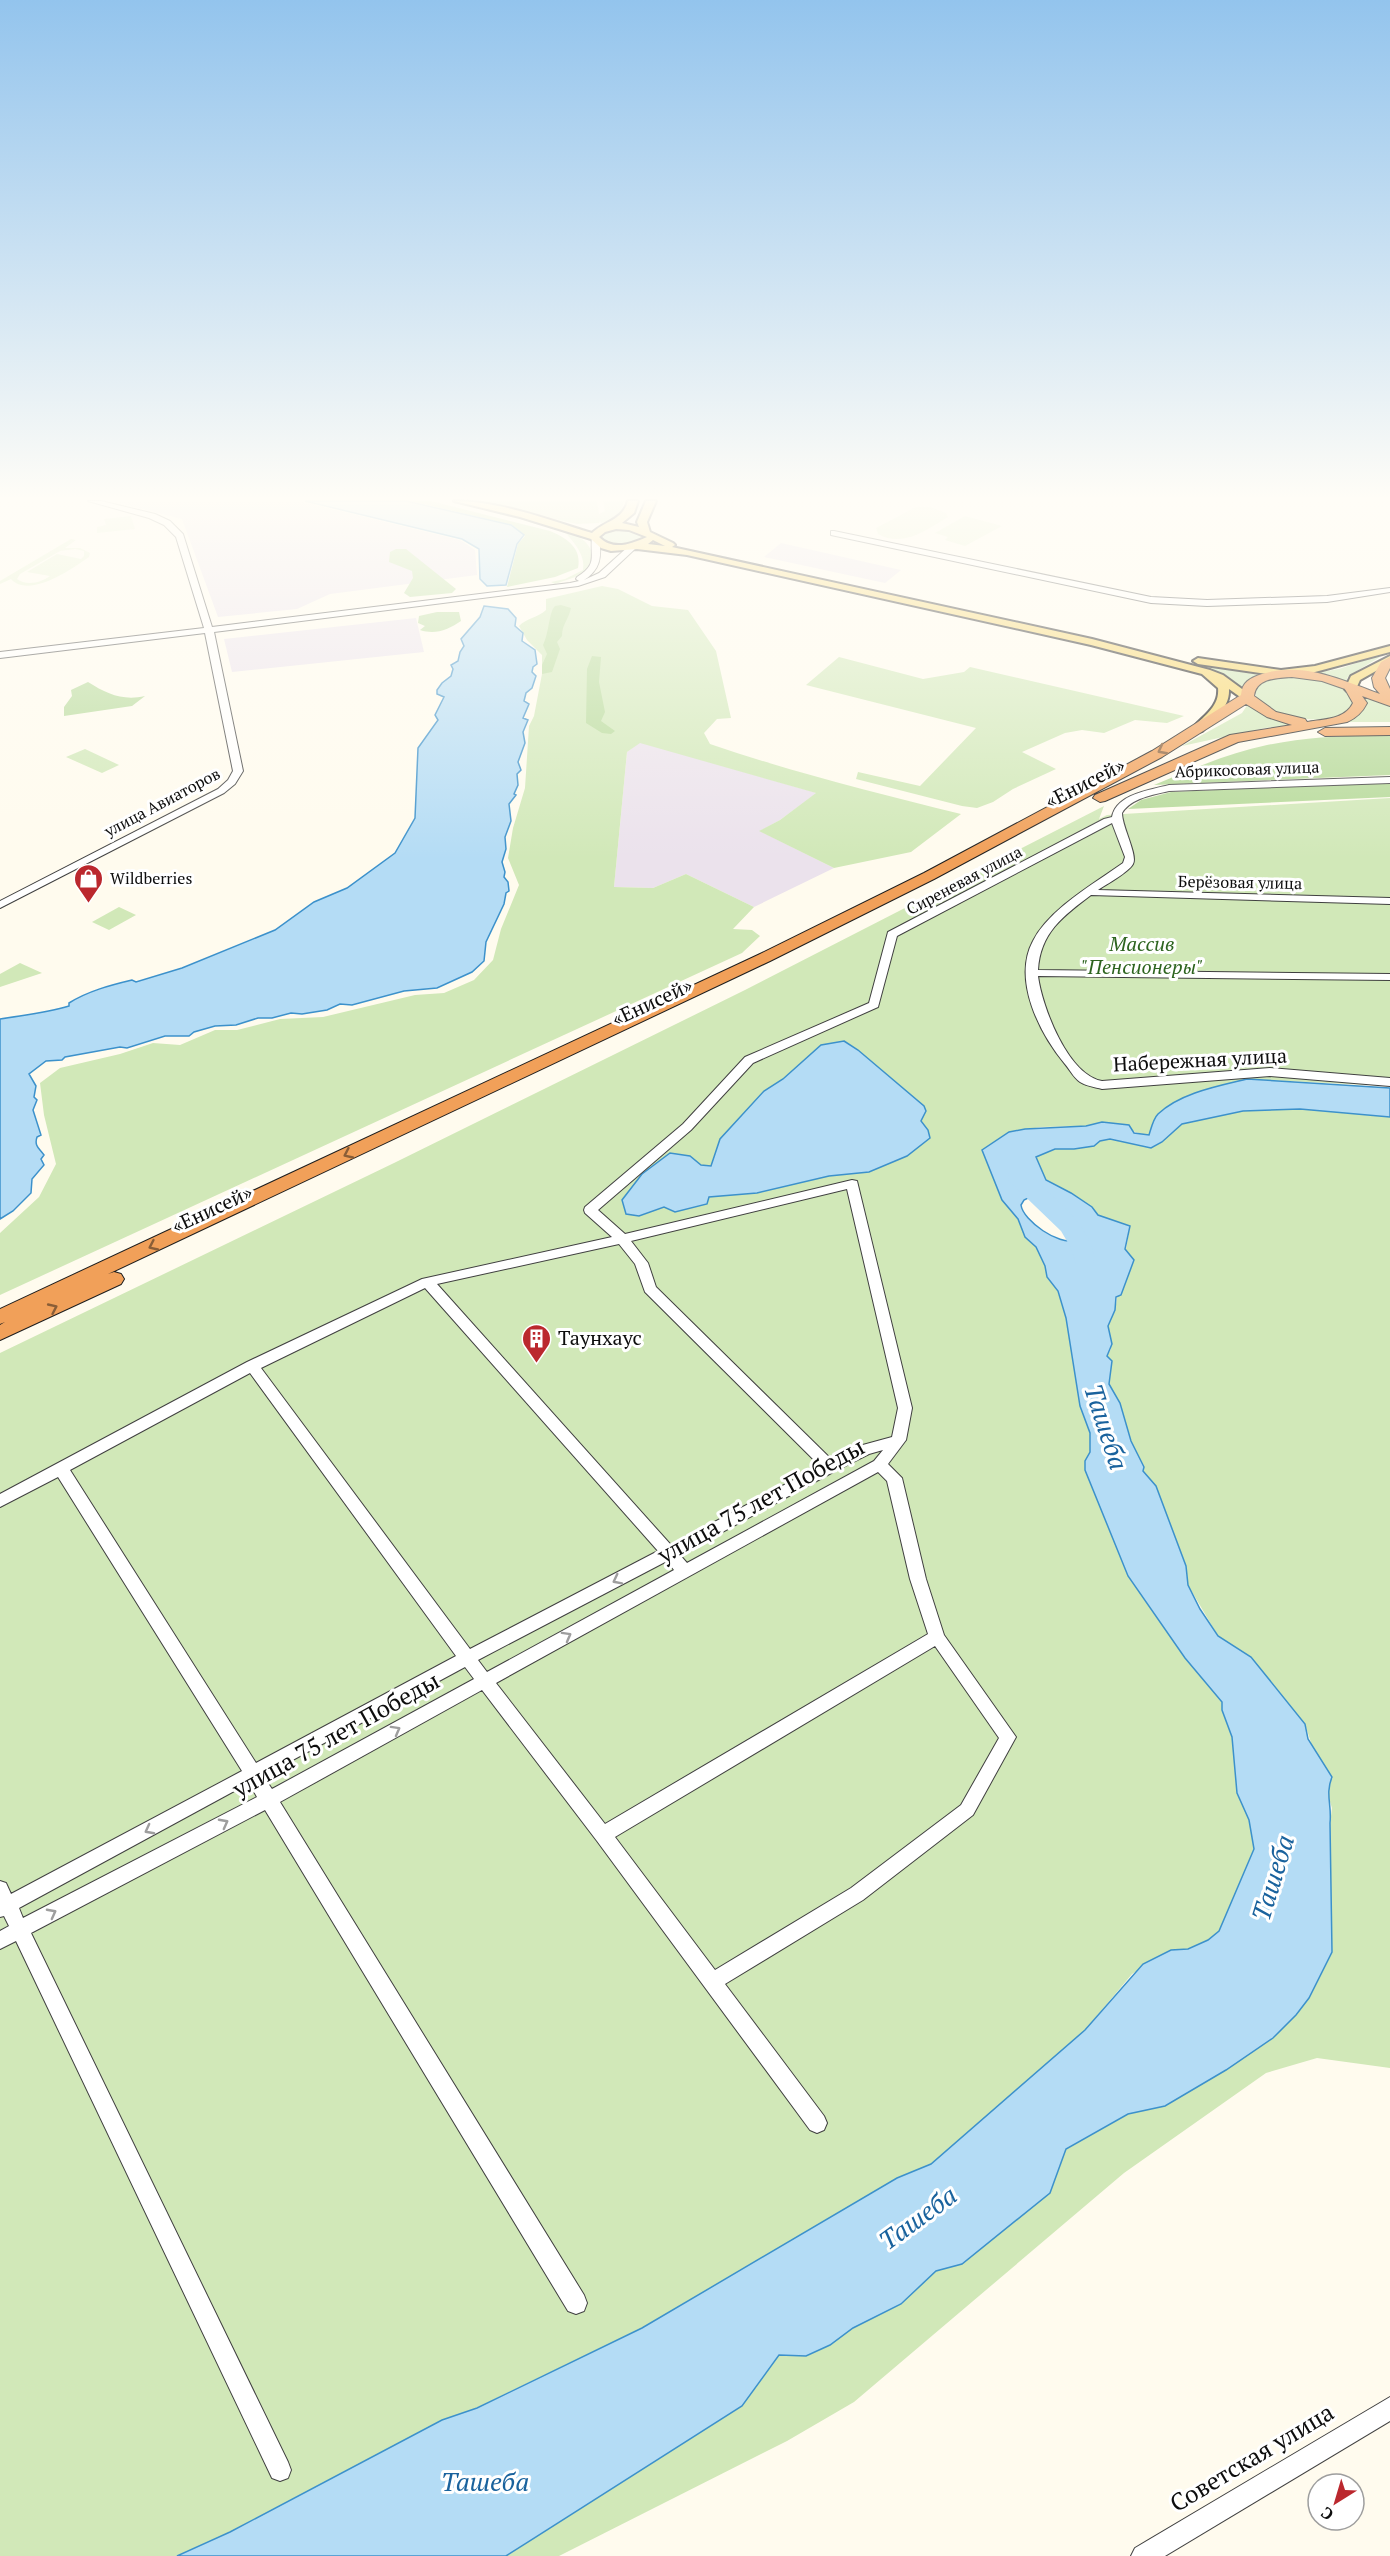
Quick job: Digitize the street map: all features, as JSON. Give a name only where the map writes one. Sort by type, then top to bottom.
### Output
[{"type":"highway","points":[[1390,660],[1380,670],[1377,677],[1378,683],[1390,695]]},
{"type":"highway","name":"«Енисей»","points":[[0,1317],[764,958],[929,876],[1195,732],[1247,697],[1249,686],[1256,680],[1281,673],[1322,677],[1390,702]]},
{"type":"highway","name":"«Енисей»","points":[[0,1333],[776,966],[1126,785],[1235,738],[1344,718],[1358,710],[1360,703],[1351,689]]},
{"type":"highway","name":"«Енисей»","points":[[1247,697],[1253,704],[1270,714],[1293,721],[1324,723]]},
{"type":"highway","points":[[1324,723],[1390,725]]},
{"type":"highway","points":[[1126,785],[1194,760],[1263,740],[1310,733],[1390,731]]},
{"type":"main road","points":[[993,620],[1154,658],[1213,675],[1247,697]]},
{"type":"main road","points":[[999,620],[1237,668],[1281,673],[1315,669],[1390,649]]},
{"type":"main road","points":[[1166,654],[1242,665],[1300,666],[1378,652]]},
{"type":"main road","points":[[1154,658],[1211,678],[1223,687],[1224,697],[1221,705],[1195,732]]},
{"type":"main road","points":[[1351,689],[1356,678],[1390,660]]},
{"type":"street","name":"улица Авиаторов","points":[[0,905],[221,790],[232,782],[238,771],[206,620]]},
{"type":"street","points":[[0,654],[289,620]]},
{"type":"street","name":"Абрикосовая улица","points":[[1116,819],[1119,809],[1136,796],[1169,788],[1390,780]]},
{"type":"street","points":[[1116,819],[1130,857],[1128,864],[1089,892],[1045,929],[1033,953],[1033,973],[1390,977]]},
{"type":"street","name":"Сиреневая улица","points":[[622,1239],[590,1210],[687,1127],[749,1060],[874,1005],[892,934],[1116,819]]},
{"type":"street","name":"Берёзовая улица","points":[[1089,892],[1390,901]]},
{"type":"street","name":"Набережная улица","points":[[1033,973],[1036,998],[1045,1026],[1062,1055],[1085,1080],[1102,1085],[1270,1072],[1390,1082]]},
{"type":"street","points":[[0,1501],[252,1366],[427,1282],[622,1239],[852,1184],[905,1408],[899,1440]]},
{"type":"street","points":[[622,1239],[641,1263],[650,1288],[830,1467]]},
{"type":"street","points":[[427,1282],[685,1571]]},
{"type":"street","points":[[252,1366],[467,1658],[603,1835],[817,2123]]},
{"type":"street","name":"улица 75 лет Победы","points":[[0,1940],[269,1799],[879,1465],[899,1440]]},
{"type":"street","name":"улица 75 лет Победы","points":[[3,1901],[253,1774],[467,1658],[669,1554],[830,1467],[864,1450],[899,1440]]},
{"type":"street","points":[[712,1982],[857,1894],[967,1810],[1008,1737],[937,1636],[918,1579],[894,1478],[879,1465]]},
{"type":"street","points":[[61,1468],[269,1799],[576,2303]]},
{"type":"street","points":[[767,1501],[783,1517]]},
{"type":"street","points":[[603,1835],[937,1636]]},
{"type":"street","points":[[3,1901],[280,2470]]},
{"type":"street","name":"Советская улица","points":[[1143,2556],[1390,2408]]},
{"type":"shaded area","points":[[395,620],[417,620],[424,652],[232,672],[224,639]]},
{"type":"shaded area","points":[[640,742],[817,793],[780,820],[760,831],[834,868],[754,907],[686,874],[653,888],[614,887],[627,752]]},
{"type":"green space","points":[[418,620],[461,621],[441,631],[431,632],[420,630],[425,626],[418,623]]},
{"type":"green space","points":[[550,620],[567,620],[562,636],[557,642],[560,649],[552,672],[542,674],[542,665],[547,654],[543,645]]},
{"type":"green space","points":[[695,620],[716,651],[731,718],[717,719],[704,733],[710,744],[803,773],[961,814],[911,852],[834,868],[759,831],[780,820],[816,793],[640,743],[627,752],[614,887],[653,888],[686,874],[754,907],[733,929],[752,930],[760,936],[742,953],[0,1295],[0,1233],[39,1197],[56,1164],[44,1115],[40,1083],[60,1068],[120,1054],[153,1043],[180,1045],[215,1030],[237,1030],[280,1019],[323,1017],[415,995],[444,993],[474,980],[493,960],[501,929],[519,885],[508,858],[513,828],[525,788],[529,726],[534,716],[542,674],[542,655],[527,640],[519,626],[525,621]]},
{"type":"green space","points":[[592,656],[601,657],[599,682],[605,712],[601,721],[615,731],[611,734],[602,733],[586,723],[587,669]]},
{"type":"green space","points":[[1377,656],[1380,657],[1350,675],[1347,678],[1347,684],[1315,673],[1339,669]]},
{"type":"green space","points":[[839,657],[923,679],[964,672],[970,667],[1184,716],[1167,723],[1135,720],[1104,733],[1082,730],[1065,733],[1022,752],[1056,769],[1013,789],[993,802],[977,808],[962,806],[856,779],[858,772],[920,786],[976,728],[806,685]]},
{"type":"green space","points":[[1191,663],[1260,675],[1248,681],[1241,689],[1224,676]]},
{"type":"green space","points":[[1297,677],[1322,680],[1339,686],[1351,697],[1353,705],[1344,713],[1333,718],[1304,719],[1276,711],[1264,705],[1256,697],[1255,690],[1264,682]]},
{"type":"green space","points":[[88,682],[122,697],[145,696],[132,706],[64,716],[64,707],[72,696],[71,690]]},
{"type":"green space","points":[[1364,697],[1390,705],[1390,722],[1346,722],[1361,712],[1365,706]]},
{"type":"green space","points":[[1248,704],[1272,718],[1299,724],[1265,728],[1182,746],[1242,713]]},
{"type":"green space","points":[[1390,735],[1390,775],[1154,785],[1252,748],[1320,738]]},
{"type":"green space","points":[[85,749],[119,765],[102,773],[66,757]]},
{"type":"green space","points":[[1390,782],[1390,797],[1128,809],[1141,800],[1171,792]]},
{"type":"green space","name":"Массив \"Пенсионеры\"","points":[[1390,798],[1390,1086],[1247,1079],[1218,1086],[1176,1102],[1152,1125],[1149,1136],[1102,1122],[1086,1126],[1041,1127],[1009,1132],[982,1150],[1002,1200],[1018,1219],[1025,1237],[1036,1247],[1046,1266],[1047,1277],[1058,1291],[1066,1318],[1080,1406],[1090,1433],[1090,1452],[1085,1461],[1085,1470],[1128,1576],[1185,1658],[1222,1702],[1222,1710],[1232,1737],[1237,1793],[1249,1820],[1254,1849],[1219,1931],[1208,1940],[1188,1949],[1171,1950],[1132,1974],[1085,2030],[931,2164],[897,2178],[642,2328],[476,2408],[442,2420],[230,2532],[177,2556],[0,2556],[0,1353],[745,990],[1104,806],[1099,819],[1107,815]]},
{"type":"green space","points":[[119,907],[136,915],[109,930],[92,922]]},
{"type":"green space","points":[[20,963],[42,973],[0,987],[0,974]]},
{"type":"green space","points":[[1300,1109],[1390,1117],[1390,2068],[1317,2058],[1266,2073],[1124,2173],[854,2402],[787,2441],[559,2556],[506,2556],[742,2406],[779,2355],[806,2356],[830,2345],[853,2328],[901,2304],[936,2271],[962,2264],[1050,2193],[1066,2149],[1128,2114],[1165,2106],[1226,2070],[1273,2038],[1309,1998],[1331,1943],[1330,1823],[1332,1808],[1305,1724],[1231,1645],[1218,1636],[1188,1585],[1186,1566],[1156,1486],[1143,1471],[1144,1466],[1131,1441],[1120,1403],[1109,1384],[1112,1361],[1107,1356],[1111,1349],[1108,1326],[1115,1310],[1130,1227],[1098,1215],[1046,1180],[1036,1157],[1055,1149],[1093,1146],[1100,1141],[1110,1139],[1151,1148],[1162,1142],[1182,1124],[1243,1111]]},
{"type":"water","points":[[477,620],[516,620],[515,626],[523,633],[522,641],[535,650],[537,664],[533,667],[532,672],[536,676],[532,688],[526,693],[524,701],[529,704],[523,718],[528,720],[523,732],[525,743],[518,762],[521,770],[517,774],[518,785],[514,794],[516,795],[509,804],[511,821],[505,837],[506,849],[502,862],[509,891],[506,893],[504,904],[486,942],[484,961],[472,972],[437,988],[404,991],[352,1005],[340,1004],[327,1010],[302,1014],[291,1013],[272,1018],[258,1018],[236,1025],[215,1026],[194,1032],[189,1036],[165,1036],[127,1048],[120,1047],[65,1057],[62,1060],[46,1061],[29,1074],[36,1086],[34,1097],[37,1100],[33,1110],[41,1135],[37,1137],[36,1143],[44,1155],[41,1159],[44,1165],[32,1179],[31,1193],[13,1211],[0,1219],[0,1019],[69,1006],[69,1003],[76,999],[108,986],[132,980],[136,982],[182,968],[275,930],[314,902],[347,888],[395,853],[415,818],[418,748],[438,720],[435,715],[444,697],[437,694],[437,690],[451,676],[453,669],[451,665],[458,661],[464,646],[461,639]]},
{"type":"water","points":[[844,1041],[858,1050],[924,1106],[926,1111],[921,1121],[928,1130],[930,1138],[907,1156],[869,1172],[829,1176],[757,1193],[709,1197],[707,1204],[675,1212],[664,1207],[639,1216],[626,1214],[622,1200],[642,1174],[670,1153],[690,1156],[701,1165],[711,1166],[720,1139],[764,1091],[783,1079],[821,1045]]},
{"type":"water","name":"Ташеба","points":[[1247,1079],[1390,1088],[1390,1117],[1300,1109],[1243,1111],[1182,1124],[1162,1142],[1151,1148],[1110,1139],[1100,1141],[1094,1146],[1055,1149],[1036,1157],[1046,1180],[1092,1207],[1098,1215],[1130,1226],[1125,1249],[1134,1260],[1121,1295],[1116,1297],[1115,1310],[1108,1326],[1112,1344],[1107,1356],[1112,1361],[1109,1384],[1120,1403],[1131,1441],[1144,1467],[1143,1471],[1156,1486],[1186,1566],[1188,1585],[1200,1609],[1218,1636],[1251,1657],[1305,1724],[1308,1739],[1332,1777],[1329,1794],[1332,1952],[1309,1998],[1273,2038],[1226,2070],[1165,2106],[1128,2114],[1066,2149],[1050,2193],[962,2264],[936,2271],[901,2304],[853,2328],[830,2345],[806,2356],[779,2355],[742,2406],[506,2556],[177,2556],[230,2532],[442,2420],[477,2408],[642,2328],[897,2178],[931,2164],[1085,2030],[1143,1964],[1171,1950],[1188,1949],[1208,1940],[1219,1931],[1254,1849],[1249,1820],[1237,1793],[1232,1737],[1222,1710],[1222,1702],[1185,1658],[1128,1576],[1085,1470],[1085,1461],[1090,1452],[1090,1433],[1080,1406],[1066,1318],[1058,1291],[1047,1277],[1045,1266],[1036,1247],[1025,1237],[1018,1219],[1002,1200],[982,1150],[1009,1132],[1086,1126],[1102,1122],[1129,1125],[1134,1133],[1149,1135],[1156,1116],[1177,1101],[1200,1091]],"holes":[[[1030,1197],[1055,1204],[1068,1216],[1073,1223],[1074,1240],[1068,1241],[1052,1236],[1028,1218],[1021,1205]]]},
{"type":"waterway","name":"Ташеба","points":[[1018,1177],[1069,1226],[1077,1237],[1084,1259]]},
{"type":"place","name":"Wildberries","points":[[89,904]]},
{"type":"place","name":"Таунхаус","points":[[537,1364]]}]
